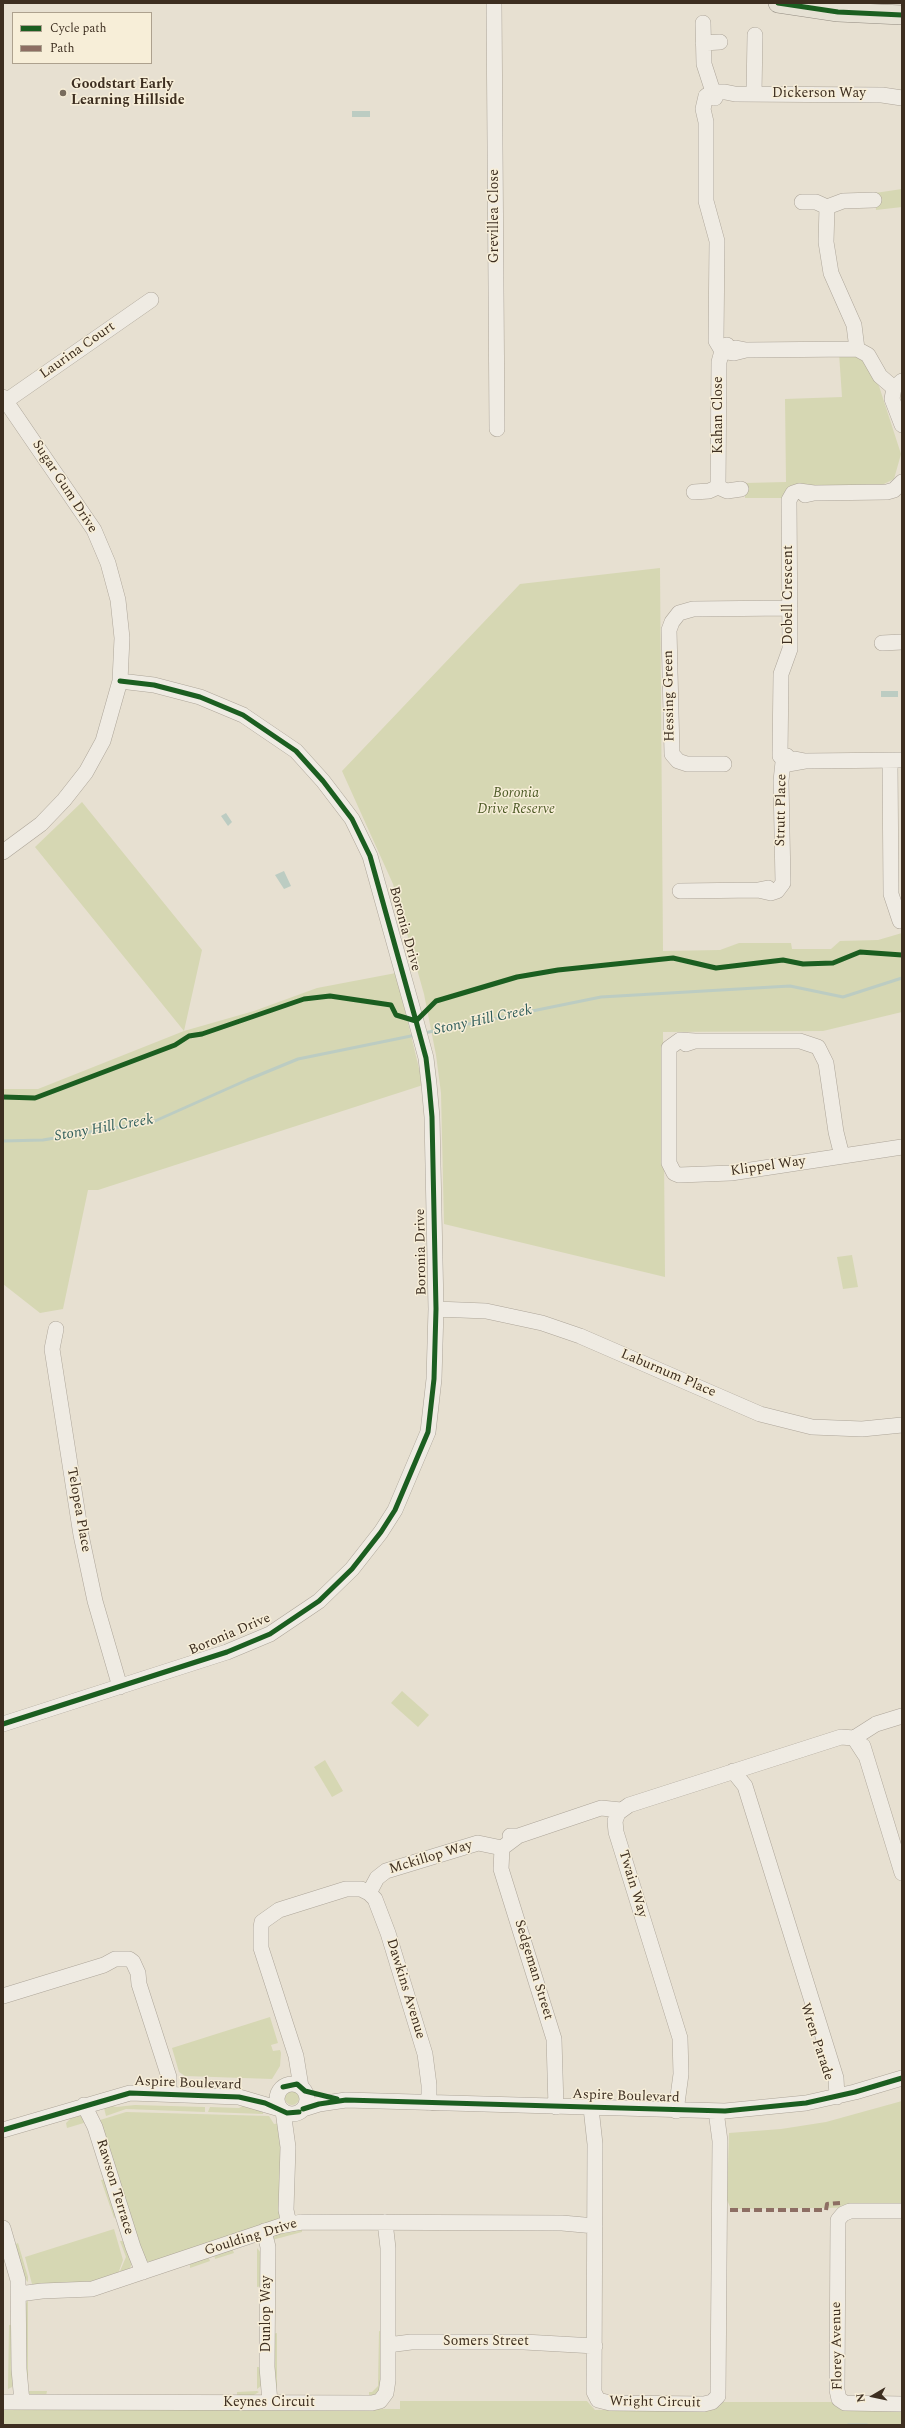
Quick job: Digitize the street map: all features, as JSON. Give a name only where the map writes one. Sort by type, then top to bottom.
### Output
[{"type":"main road","points":[[778,3],[838,12],[902,15]]},
{"type":"street","name":"Grevillea Close","points":[[494,3],[497,430]]},
{"type":"street","points":[[703,23],[704,64],[714,95],[709,106],[706,122],[706,201],[717,241],[717,322],[725,348],[746,350],[857,349],[868,355],[880,376],[897,382],[892,399],[902,425]]},
{"type":"street","points":[[754,94],[755,36]]},
{"type":"street","points":[[703,43],[720,42]]},
{"type":"street","name":"Dickerson Way","points":[[714,95],[882,94],[902,98]]},
{"type":"street","points":[[802,202],[816,202],[827,207],[842,201],[874,200]]},
{"type":"street","points":[[827,207],[826,242],[831,273],[854,325],[857,349]]},
{"type":"street","name":"Laurina Court","points":[[4,399],[151,300]]},
{"type":"street","name":"Kahan Close","points":[[718,487],[719,362],[725,348]]},
{"type":"street","name":"Sugar Gum Drive","points":[[3,852],[41,824],[64,800],[86,772],[103,741],[120,681],[122,638],[118,600],[108,563],[94,530],[4,399]]},
{"type":"street","name":"Dobell Crescent","points":[[785,759],[781,734],[781,674],[790,649],[790,527],[794,502],[798,498],[814,493],[887,492],[901,486]]},
{"type":"street","points":[[694,492],[718,487],[727,491],[742,489]]},
{"type":"street","name":"Hessing Green","points":[[724,764],[687,764],[678,761],[672,754],[669,630],[675,616],[693,608],[790,608]]},
{"type":"street","points":[[882,643],[902,642]]},
{"type":"street","name":"Boronia Drive","points":[[3,1724],[227,1652],[270,1634],[318,1601],[352,1569],[381,1532],[395,1510],[428,1432],[434,1380],[436,1309],[432,1117],[426,1058],[370,856],[352,819],[323,781],[296,751],[243,715],[200,697],[154,685],[120,681]]},
{"type":"street","points":[[785,759],[806,761],[896,761],[891,894],[900,921]]},
{"type":"street","name":"Strutt Place","points":[[680,891],[758,890],[774,885],[779,877],[781,866],[785,759]]},
{"type":"street","name":"Klippel Way","points":[[840,1156],[826,1063],[818,1047],[800,1041],[680,1040],[673,1042],[669,1048],[671,1151],[678,1168],[698,1173],[731,1173],[902,1147]]},
{"type":"street","name":"Laburnum Place","points":[[436,1309],[486,1311],[542,1323],[580,1336],[760,1414],[812,1427],[862,1429],[902,1425]]},
{"type":"street","name":"Telopea Place","points":[[56,1329],[52,1350],[81,1534],[95,1601],[120,1687]]},
{"type":"street","points":[[857,1736],[876,1724],[902,1716]]},
{"type":"street","points":[[499,1847],[504,1838],[518,1836],[592,1812],[618,1814],[629,1805],[733,1771],[751,1756],[840,1728],[852,1729],[857,1736],[865,1755],[902,1873]]},
{"type":"street","name":"Wren Parade","points":[[733,1771],[745,1786],[836,2078],[837,2097]]},
{"type":"street","name":"Twain Way","points":[[618,1814],[616,1832],[680,2038],[681,2074],[684,2093],[679,2111]]},
{"type":"street","name":"Mckillop Way","points":[[371,1890],[379,1876],[386,1871],[471,1844],[484,1843],[499,1847]]},
{"type":"street","name":"Sedgeman Street","points":[[499,1847],[495,1859],[501,1869],[552,2033],[554,2044],[553,2107]]},
{"type":"street","points":[[288,2147],[301,2111],[307,2100],[303,2089],[296,2056],[261,1948],[260,1932],[262,1922],[278,1910],[346,1889],[371,1890]]},
{"type":"street","name":"Dawkins Avenue","points":[[371,1890],[380,1907],[425,2054],[427,2071],[425,2103]]},
{"type":"street","points":[[3,1996],[104,1965],[125,1966],[139,1984],[164,2064],[165,2094]]},
{"type":"street","points":[[291,2044],[291,2061],[282,2088],[277,2097],[282,2110],[288,2147],[288,2200],[292,2223]]},
{"type":"street","name":"Aspire Boulevard","points":[[301,2111],[319,2104],[346,2100],[679,2111],[720,2111],[777,2107],[837,2097],[902,2078]]},
{"type":"street","points":[[282,2088],[292,2084],[303,2089]]},
{"type":"street","name":"Aspire Boulevard","points":[[3,2130],[124,2094],[239,2097],[282,2088]]},
{"type":"street","name":"Aspire Boulevard","points":[[303,2089],[346,2100]]},
{"type":"street","name":"Aspire Boulevard","points":[[239,2097],[282,2110]]},
{"type":"street","name":"Rawson Terrace","points":[[88,2104],[141,2273]]},
{"type":"street","name":"Wright Circuit","points":[[595,2108],[594,2392],[596,2398],[601,2402],[704,2404],[716,2398],[718,2392],[720,2111]]},
{"type":"street","points":[[282,2110],[291,2114],[301,2111]]},
{"type":"street","name":"Florey Avenue","points":[[902,2211],[850,2211],[841,2216],[837,2229],[838,2396],[842,2401],[850,2403],[902,2404]]},
{"type":"street","name":"Keynes Circuit","points":[[13,2402],[372,2403],[380,2401],[384,2398],[388,2388],[389,2222]]},
{"type":"street","name":"Goulding Drive","points":[[19,2290],[86,2290],[292,2223],[595,2222]]},
{"type":"street","points":[[3,2228],[17,2272],[19,2290],[19,2369],[13,2402]]},
{"type":"street","name":"Dunlop Way","points":[[261,2232],[268,2247],[266,2403]]},
{"type":"street","name":"Somers Street","points":[[388,2341],[595,2342]]},
{"type":"green space","points":[[902,189],[902,207],[876,210],[875,193]]},
{"type":"green space","points":[[860,352],[879,386],[901,454],[894,479],[876,488],[786,498],[745,498],[745,483],[786,482],[785,399],[842,397],[839,353]]},
{"type":"green space","name":"Boronia Drive Reserve","points":[[660,568],[663,951],[720,950],[739,943],[791,943],[792,949],[831,949],[840,941],[878,940],[902,933],[902,1012],[823,1031],[663,1032],[665,1277],[444,1224],[441,1093],[436,1055],[424,994],[393,884],[342,771],[520,584]]},
{"type":"green space","points":[[82,802],[202,950],[184,1031],[35,847]]},
{"type":"green space","points":[[396,973],[423,1085],[98,1190],[88,1190],[63,1309],[40,1313],[3,1284],[3,1089],[38,1089],[184,1031],[254,1011],[317,988]]},
{"type":"green space","points":[[852,1255],[858,1287],[843,1289],[837,1257]]},
{"type":"green space","points":[[402,1691],[429,1715],[418,1727],[391,1703]]},
{"type":"green space","points":[[325,1760],[343,1791],[332,1797],[314,1767]]},
{"type":"green space","points":[[270,2017],[278,2043],[271,2045],[273,2051],[280,2050],[281,2053],[280,2066],[272,2079],[185,2076],[179,2072],[172,2048]]},
{"type":"green space","points":[[289,2091],[295,2091],[299,2095],[299,2101],[295,2105],[289,2105],[285,2101],[285,2095]]},
{"type":"green space","points":[[902,2101],[902,2207],[731,2209],[727,2200],[729,2133],[781,2129],[826,2122]]},
{"type":"green space","points":[[110,2105],[116,2107],[135,2105],[205,2107],[205,2112],[126,2109],[106,2116],[104,2108]]},
{"type":"green space","points":[[244,2105],[263,2108],[263,2114],[208,2112],[210,2107],[239,2108]]},
{"type":"green space","points":[[126,2112],[269,2116],[274,2124],[281,2123],[284,2213],[279,2220],[151,2262],[145,2261],[100,2120]]},
{"type":"green space","points":[[73,2116],[82,2116],[87,2122],[67,2128],[66,2123]]},
{"type":"green space","points":[[107,2179],[118,2215],[114,2218],[101,2180]]},
{"type":"green space","points":[[302,2228],[302,2232],[272,2240],[276,2234]]},
{"type":"green space","points":[[114,2229],[123,2260],[118,2274],[89,2284],[32,2284],[25,2257]]},
{"type":"green space","points":[[120,2241],[126,2241],[132,2263],[130,2268],[121,2273],[120,2271],[126,2257]]},
{"type":"green space","points":[[18,2243],[28,2277],[28,2282],[25,2279],[14,2245]]},
{"type":"green space","points":[[232,2248],[234,2253],[215,2259],[214,2254]]},
{"type":"green space","points":[[257,2248],[261,2253],[262,2286],[257,2287]]},
{"type":"green space","points":[[208,2256],[210,2261],[190,2268],[190,2262]]},
{"type":"green space","points":[[28,2299],[28,2389],[25,2387],[25,2306]]},
{"type":"green space","points":[[9,2325],[12,2325],[13,2384],[12,2387],[8,2389]]},
{"type":"green space","points":[[379,2331],[383,2332],[383,2384],[377,2394],[369,2397],[369,2392],[372,2392],[378,2386]]},
{"type":"green space","points":[[277,2333],[277,2389],[273,2388],[273,2334]]},
{"type":"green space","points":[[257,2367],[262,2367],[261,2386],[257,2389]]},
{"type":"green space","points":[[27,2391],[47,2391],[46,2396],[32,2396]]},
{"type":"green space","points":[[237,2392],[259,2392],[252,2396],[237,2397]]},
{"type":"green space","points":[[400,2401],[587,2401],[595,2410],[712,2409],[719,2407],[723,2402],[833,2402],[843,2409],[902,2409],[902,2425],[3,2425],[3,2407],[400,2409]]},
{"type":"shaded area","points":[[352,111],[370,111],[370,117],[352,117]]},
{"type":"shaded area","points":[[881,691],[898,691],[898,697],[881,697]]},
{"type":"shaded area","points":[[226,813],[232,822],[228,826],[221,816]]},
{"type":"shaded area","points":[[284,871],[291,886],[284,889],[275,875]]},
{"type":"waterway","name":"Stony Hill Creek","points":[[424,1033],[601,997],[790,986],[843,997],[902,978]]},
{"type":"waterway","name":"Stony Hill Creek","points":[[3,1141],[43,1140],[155,1121],[298,1059],[416,1035]]},
{"type":"waterway","points":[[848,2425],[867,2425]]},
{"type":"marked path","points":[[730,2210],[826,2210],[827,2204],[840,2203]]},
{"type":"cycle path","points":[[778,3],[838,12],[902,15]]},
{"type":"cycle path","points":[[3,1724],[227,1652],[270,1634],[319,1601],[352,1569],[381,1532],[395,1510],[428,1432],[434,1379],[436,1309],[432,1117],[426,1058],[370,856],[352,819],[323,781],[296,751],[243,715],[200,697],[154,685],[120,681]]},
{"type":"cycle path","points":[[3,1097],[35,1098],[175,1045],[189,1036],[202,1034],[304,999],[330,996],[391,1005],[396,1015],[416,1021],[436,1001],[517,977],[558,970],[673,958],[716,968],[783,960],[803,964],[833,963],[860,952],[902,955]]},
{"type":"cycle path","points":[[303,2109],[319,2104],[346,2100],[725,2111],[806,2103],[855,2092],[902,2078]]},
{"type":"cycle path","points":[[283,2087],[297,2084],[305,2091],[337,2099]]},
{"type":"cycle path","points":[[3,2130],[130,2093],[239,2097],[265,2103],[287,2113],[299,2112]]},
{"type":"place","name":"Goodstart Early Learning Hillside","points":[[63,93]]}]
